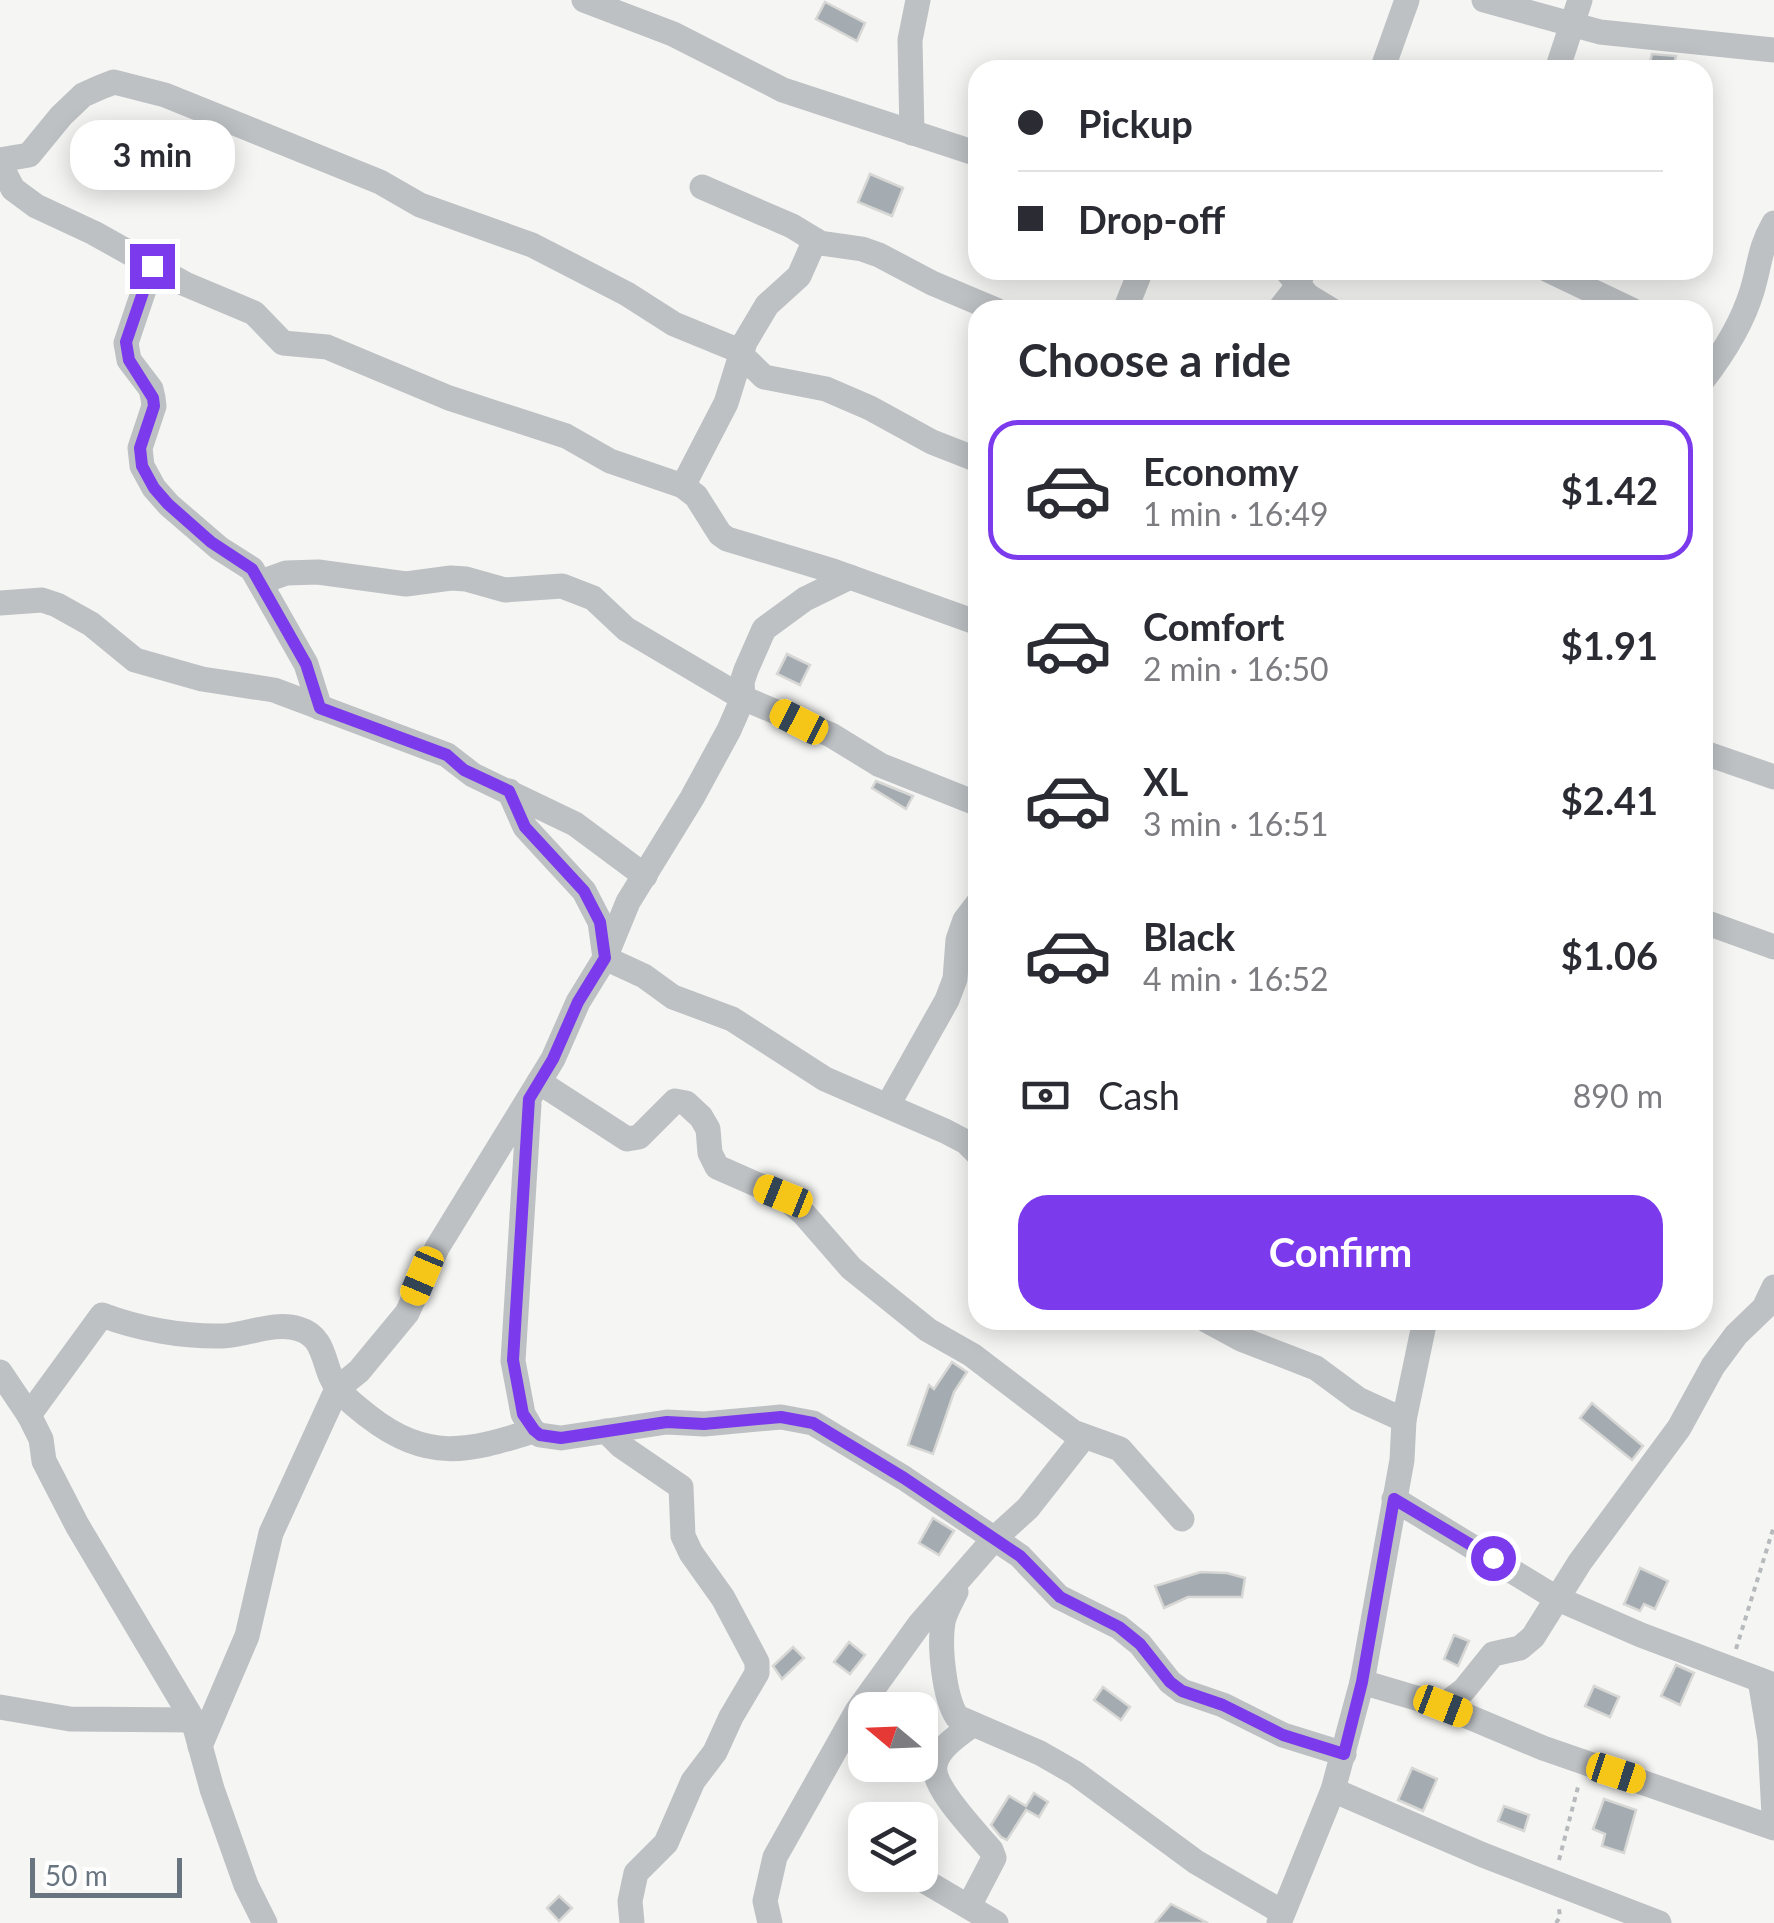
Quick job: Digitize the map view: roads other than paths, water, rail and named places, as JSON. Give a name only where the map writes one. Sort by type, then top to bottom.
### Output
[{"type":"street","points":[[584,0],[673,34],[783,90],[968,151]]},
{"type":"street","points":[[912,133],[910,40],[918,0]]},
{"type":"street","points":[[1386,60],[1407,0]]},
{"type":"street","points":[[1484,0],[1575,12],[1600,32],[1774,50]]},
{"type":"street","points":[[1560,60],[1575,12]]},
{"type":"street","points":[[968,456],[826,389],[764,377],[741,353],[674,324],[628,294],[532,245],[420,205],[380,182],[196,105],[114,82],[83,96],[28,155],[0,162],[13,189],[23,198],[214,298],[254,313],[283,343],[327,347],[448,398],[566,436],[610,461],[683,486],[696,496],[727,539],[968,619]]},
{"type":"street","points":[[702,188],[829,246],[862,249],[878,255],[972,300]]},
{"type":"street","points":[[1713,364],[1741,321],[1754,285],[1765,270],[1774,223]]},
{"type":"street","points":[[683,486],[726,403],[741,353],[767,305],[799,276],[815,240]]},
{"type":"street","points":[[152,266],[126,342],[129,360],[153,398],[140,448],[142,466],[168,504],[211,542],[246,564],[261,582],[306,664],[320,708]]},
{"type":"street","points":[[1300,280],[1321,300]]},
{"type":"street","points":[[1569,280],[1611,300]]},
{"type":"street","points":[[261,582],[286,572],[318,572],[406,584],[466,579],[505,590],[562,586],[593,598],[626,630],[743,698],[831,735],[880,765],[968,800]]},
{"type":"street","points":[[200,1746],[247,1636],[271,1533],[338,1389],[407,1313],[437,1248],[553,1059],[578,1002],[605,958],[628,902],[706,773],[743,698],[746,670],[764,629],[806,599],[850,577]]},
{"type":"street","points":[[0,603],[42,600],[57,605],[91,624],[135,660],[202,679],[274,690],[447,755],[464,770],[575,824],[645,876]]},
{"type":"street","points":[[1713,756],[1774,776]]},
{"type":"street","points":[[1733,762],[1774,756]]},
{"type":"street","points":[[509,791],[525,827],[584,891],[600,922],[605,958]]},
{"type":"street","points":[[888,1105],[955,979],[958,940],[968,916]]},
{"type":"street","points":[[1713,925],[1774,948]]},
{"type":"street","points":[[605,958],[644,976],[673,997],[732,1019],[825,1079],[968,1144]]},
{"type":"street","points":[[534,1090],[513,1360],[523,1414],[540,1435],[561,1438],[667,1422],[704,1424],[781,1417],[813,1423],[994,1538],[1035,1569],[1060,1597],[1119,1627],[1140,1644],[1182,1691],[1223,1705],[1283,1735],[1344,1754]]},
{"type":"street","points":[[534,1090],[627,1139],[639,1137],[675,1100],[686,1102],[708,1129],[710,1153],[717,1167],[783,1196],[851,1268],[928,1330],[972,1355],[1083,1438],[1120,1450],[1182,1519]]},
{"type":"street","points":[[1443,1706],[1464,1690],[1493,1654],[1520,1648],[1533,1637],[1556,1598],[1680,1428],[1736,1335],[1771,1302]]},
{"type":"street","points":[[29,1414],[102,1315],[132,1326],[224,1336],[264,1328],[297,1328],[311,1335],[324,1352],[329,1374],[338,1389],[380,1426],[429,1448],[473,1448],[534,1430]]},
{"type":"street","points":[[1224,1330],[1316,1368],[1358,1399],[1404,1420]]},
{"type":"street","points":[[970,1566],[944,1620],[942,1650],[950,1707],[957,1717],[1040,1752],[1075,1773],[1280,1918],[1333,1790],[1362,1682],[1402,1460],[1404,1420],[1423,1330]]},
{"type":"street","points":[[0,1372],[29,1414],[41,1439],[44,1461],[76,1526],[193,1720],[241,1871],[266,1923]]},
{"type":"street","points":[[606,1431],[621,1446],[681,1487],[683,1536],[758,1662],[757,1673],[715,1752],[693,1781],[666,1843],[636,1873],[630,1901],[632,1923]]},
{"type":"street","points":[[770,1923],[765,1901],[774,1857],[857,1711],[918,1625],[994,1538],[1028,1508],[1083,1438]]},
{"type":"street","points":[[1394,1499],[1556,1598],[1767,1682],[1774,1814]]},
{"type":"street","points":[[1362,1682],[1443,1706],[1583,1762],[1774,1828]]},
{"type":"street","points":[[0,1706],[70,1719],[193,1720]]},
{"type":"street","points":[[969,1906],[994,1858],[941,1788],[934,1772],[942,1750],[972,1725]]},
{"type":"street","points":[[1333,1790],[1660,1923]]},
{"type":"street","points":[[938,1889],[996,1923]]}]
